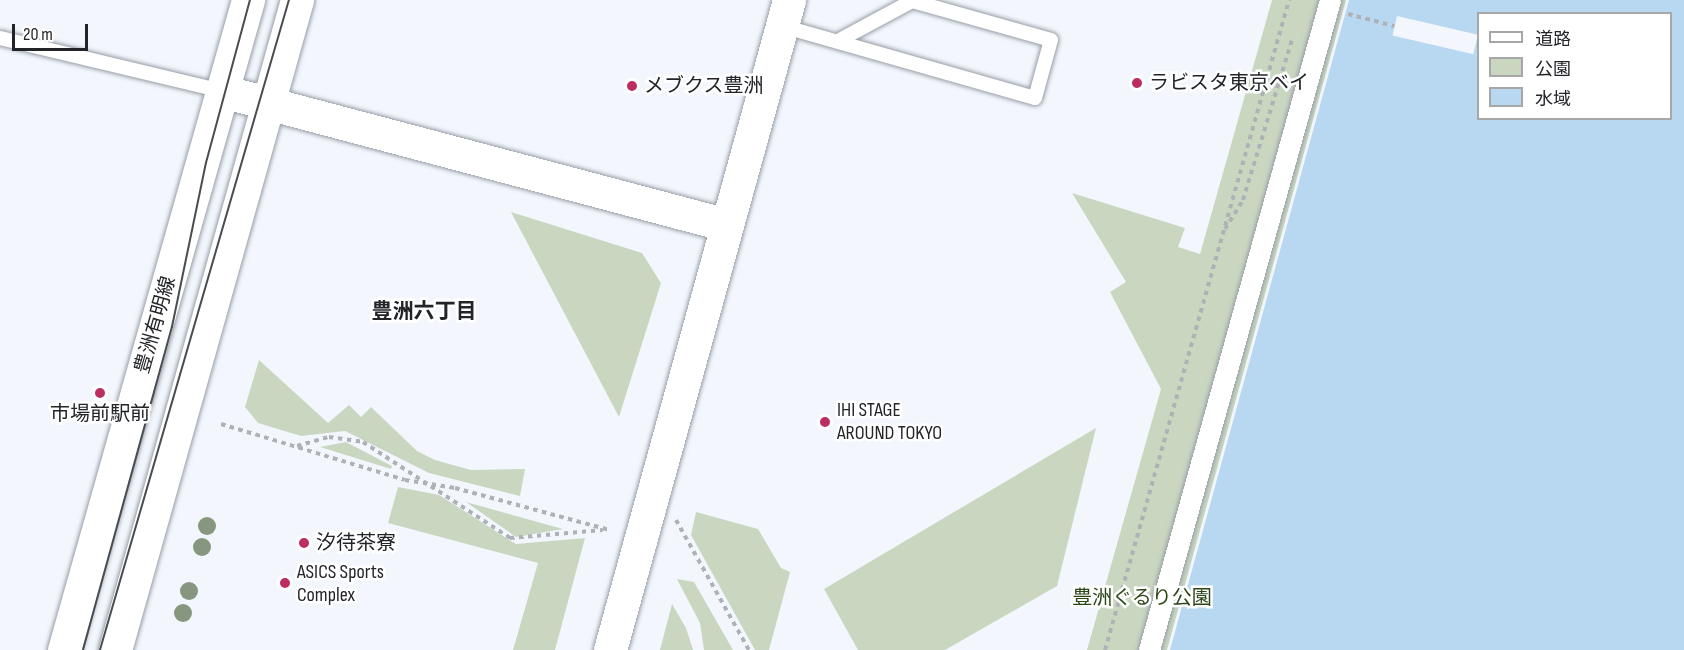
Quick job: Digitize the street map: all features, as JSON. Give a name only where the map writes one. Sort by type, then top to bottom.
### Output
[{"type":"main road","name":"豊洲有明線","points":[[64,650],[248,0]]},
{"type":"main road","points":[[115,650],[297,0]]},
{"type":"main road","points":[[610,650],[785,13]]},
{"type":"main road","points":[[222,91],[727,225]]},
{"type":"street","points":[[1149,650],[1328,4]]},
{"type":"lane","points":[[785,13],[838,41],[1035,98],[1051,40],[912,1],[838,41]]},
{"type":"lane","points":[[0,38],[222,91]]},
{"type":"path","points":[[1105,650],[1289,0]]},
{"type":"path","points":[[1328,4],[1394,26]]},
{"type":"path","points":[[1222,235],[1243,200],[1294,33]]},
{"type":"path","points":[[221,424],[295,447],[433,484],[455,488],[610,530],[510,538],[433,484],[354,440],[330,437],[295,447]]},
{"type":"path","points":[[675,518],[749,650]]},
{"type":"green space","name":"豊洲ぐるり公園","points":[[1272,0],[1346,0],[1167,650],[1087,650],[1161,389],[1110,292],[1126,282],[1072,193],[1185,228],[1178,247],[1200,254]]},
{"type":"green space","points":[[511,212],[642,253],[661,283],[619,417]]},
{"type":"green space","points":[[259,360],[328,423],[349,405],[361,417],[371,407],[417,451],[435,460],[471,470],[525,469],[520,496],[429,473],[345,431],[301,436],[258,423],[245,407]]},
{"type":"green space","points":[[1096,428],[1057,586],[945,650],[858,650],[824,589]]},
{"type":"green space","points":[[346,442],[392,466],[391,469],[320,447]]},
{"type":"green space","points":[[398,487],[439,495],[516,544],[585,538],[555,650],[513,650],[538,563],[388,523]]},
{"type":"green space","points":[[466,502],[563,529],[516,537]]},
{"type":"green space","points":[[696,512],[758,529],[781,568],[790,572],[769,650],[755,650],[691,535]]},
{"type":"green space","points":[[677,579],[694,582],[733,650],[704,650],[700,623]]},
{"type":"green space","points":[[672,604],[686,628],[693,650],[660,650]]},
{"type":"water","points":[[1349,0],[1684,0],[1684,650],[1170,650]]},
{"type":"pier","points":[[1397,16],[1477,34],[1473,54],[1393,35]]},
{"type":"tram line","points":[[83,650],[172,327],[206,163],[250,0]]},
{"type":"tram line","points":[[100,650],[289,0]]},
{"type":"place","name":"ラビスタ東京ベイ","points":[[1137,83]]},
{"type":"place","name":"メブクス豊洲","points":[[632,86]]},
{"type":"place","name":"市場前駅前","points":[[100,393]]},
{"type":"place","name":"IHI STAGE AROUND TOKYO","points":[[825,422]]},
{"type":"place","name":"汐待茶寮","points":[[304,543]]},
{"type":"place","name":"ASICS Sports Complex","points":[[285,583]]},
{"type":"district","name":"豊洲六丁目","points":[[424,312]]}]
